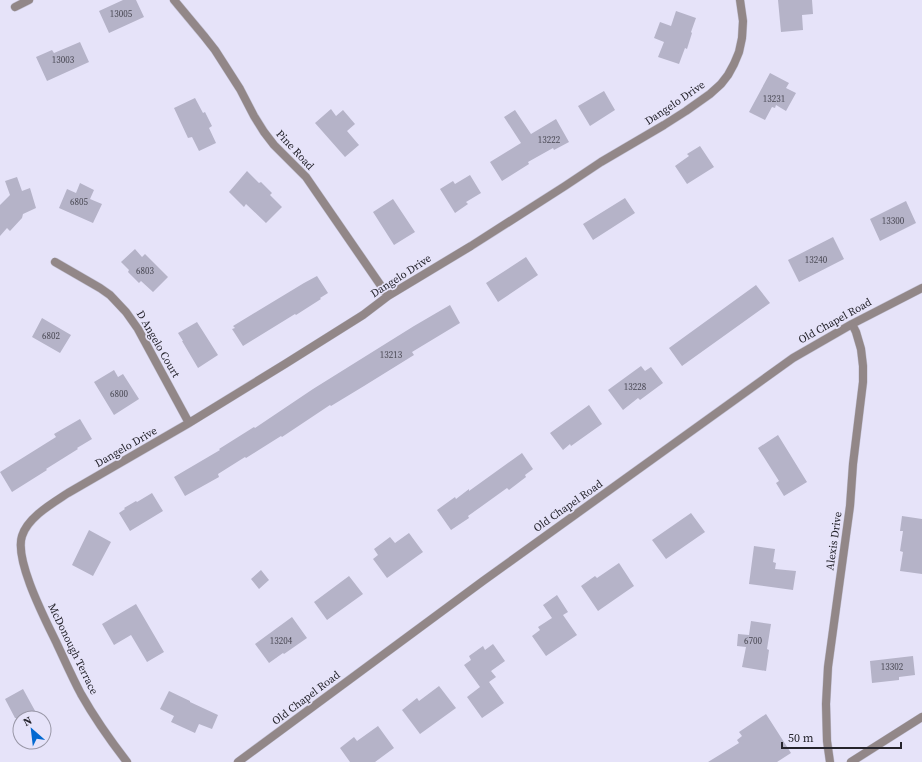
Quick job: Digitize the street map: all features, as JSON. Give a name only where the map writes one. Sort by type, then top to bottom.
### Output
[{"type":"street","points":[[15,7],[29,0]]},
{"type":"street","name":"Pine Road","points":[[174,0],[215,50],[240,89],[264,132],[274,145],[306,177],[388,296]]},
{"type":"street","name":"Dangelo Drive","points":[[22,537],[31,521],[50,505],[68,493],[189,423],[363,315],[388,296],[471,246],[601,162],[664,125],[710,94],[728,75],[739,52],[743,21],[740,0]]},
{"type":"street","name":"D Angelo Court","points":[[54,262],[100,288],[110,295],[126,312],[138,330],[189,423]]},
{"type":"street","name":"Old Chapel Road","points":[[238,762],[542,537],[793,358],[852,324],[922,288]]},
{"type":"street","name":"Alexis Drive","points":[[830,762],[827,741],[826,704],[828,667],[850,506],[853,464],[863,382],[861,350],[852,324]]},
{"type":"street","name":"McDonough Terrace","points":[[22,537],[21,544],[23,559],[29,582],[40,609],[81,694],[127,762]]},
{"type":"street","points":[[851,762],[922,717]]},
{"type":"building","points":[[123,0],[136,0],[144,17],[109,33],[99,11]]},
{"type":"building","points":[[778,0],[812,0],[813,14],[802,15],[803,30],[781,32]]},
{"type":"building","points":[[676,11],[696,18],[687,49],[685,48],[679,64],[658,57],[664,42],[654,38],[660,22],[671,26]]},
{"type":"building","points":[[80,42],[89,62],[47,81],[36,57],[52,50],[54,53]]},
{"type":"building","points":[[770,73],[789,83],[786,88],[796,93],[786,111],[776,105],[775,108],[772,107],[765,120],[749,112]]},
{"type":"building","points":[[604,91],[615,110],[590,126],[578,106]]},
{"type":"building","points":[[195,98],[203,113],[205,112],[212,126],[209,128],[216,143],[199,151],[192,137],[188,138],[174,108]]},
{"type":"building","points":[[331,109],[336,116],[343,110],[355,124],[347,131],[359,145],[345,157],[315,123]]},
{"type":"building","points":[[515,110],[531,134],[556,119],[569,142],[554,150],[553,148],[528,162],[529,164],[502,181],[490,162],[521,143],[504,117]]},
{"type":"building","points":[[700,146],[714,167],[687,184],[675,166],[689,156],[687,154]]},
{"type":"building","points":[[247,171],[272,193],[270,195],[282,207],[266,223],[246,204],[244,207],[229,192]]},
{"type":"building","points":[[470,175],[481,193],[466,202],[468,204],[455,213],[440,189],[453,181],[455,184]]},
{"type":"building","points":[[17,177],[22,191],[30,188],[36,208],[23,214],[22,218],[10,231],[7,228],[0,236],[0,205],[10,195],[5,181]]},
{"type":"building","points":[[80,183],[94,190],[90,199],[102,204],[93,223],[59,208],[67,189],[76,193]]},
{"type":"building","points":[[625,198],[635,213],[593,240],[583,224]]},
{"type":"building","points":[[393,199],[415,232],[394,245],[373,212]]},
{"type":"building","points":[[906,201],[916,223],[880,241],[870,219]]},
{"type":"building","points":[[833,237],[844,259],[799,282],[788,260]]},
{"type":"building","points":[[135,249],[142,257],[145,254],[168,277],[153,292],[141,281],[139,283],[121,262]]},
{"type":"building","points":[[526,257],[538,275],[498,302],[486,283]]},
{"type":"building","points":[[317,276],[328,293],[296,315],[295,314],[243,346],[232,329],[235,328],[233,326]]},
{"type":"building","points":[[756,285],[770,303],[682,366],[669,348]]},
{"type":"building","points":[[450,305],[460,323],[412,352],[414,355],[331,406],[330,405],[282,437],[281,436],[246,458],[245,457],[218,474],[219,477],[185,496],[174,477],[220,450],[219,449],[254,427],[255,428],[313,389]]},
{"type":"building","points":[[42,318],[71,335],[60,353],[32,337]]},
{"type":"building","points":[[197,322],[218,355],[198,368],[178,333]]},
{"type":"building","points":[[641,366],[645,371],[651,367],[663,383],[640,400],[638,398],[623,410],[608,390]]},
{"type":"building","points":[[114,370],[118,377],[123,374],[139,399],[114,415],[94,382]]},
{"type":"building","points":[[589,405],[602,424],[563,450],[550,433]]},
{"type":"building","points":[[80,419],[92,439],[12,492],[0,472],[56,437],[54,434]]},
{"type":"building","points":[[778,435],[807,482],[784,496],[776,483],[779,481],[758,448]]},
{"type":"building","points":[[522,453],[533,469],[525,475],[526,477],[509,490],[507,488],[451,530],[437,510],[455,497],[456,499],[469,489],[469,491]]},
{"type":"building","points":[[152,493],[163,511],[130,531],[119,513],[125,509],[124,508]]},
{"type":"building","points":[[691,513],[705,532],[666,559],[652,540]]},
{"type":"building","points":[[902,516],[922,519],[922,574],[900,571],[903,552],[900,551],[903,531],[900,531]]},
{"type":"building","points":[[89,530],[111,542],[93,576],[72,565]]},
{"type":"building","points":[[409,533],[423,552],[387,578],[373,559],[378,555],[374,549],[390,537],[395,543]]},
{"type":"building","points":[[754,546],[775,549],[773,562],[776,563],[775,569],[796,571],[793,590],[749,584]]},
{"type":"building","points":[[619,563],[634,586],[598,611],[581,586],[595,576],[597,578]]},
{"type":"building","points":[[261,570],[269,580],[259,589],[251,579]]},
{"type":"building","points":[[349,576],[363,594],[327,620],[314,602]]},
{"type":"building","points":[[557,595],[568,612],[563,615],[577,635],[546,656],[532,636],[540,630],[538,627],[552,618],[543,605]]},
{"type":"building","points":[[136,604],[164,652],[147,662],[131,635],[114,645],[102,624]]},
{"type":"building","points":[[292,617],[307,638],[269,663],[255,644]]},
{"type":"building","points":[[751,621],[771,624],[767,649],[769,650],[766,671],[742,667],[746,647],[737,646],[738,634],[749,635]]},
{"type":"building","points":[[493,644],[505,661],[491,671],[496,677],[489,682],[504,703],[482,718],[467,697],[480,687],[464,665],[471,660],[469,656],[483,646],[485,650]]},
{"type":"building","points":[[913,656],[915,675],[899,677],[899,680],[872,683],[870,661]]},
{"type":"building","points":[[439,686],[456,708],[420,734],[402,710],[417,698],[419,701]]},
{"type":"building","points":[[23,689],[35,710],[12,710],[12,712],[5,699]]},
{"type":"building","points":[[169,691],[218,715],[212,729],[199,724],[195,733],[171,722],[174,716],[160,709]]},
{"type":"building","points":[[766,714],[791,753],[777,762],[708,762],[739,743],[737,740],[742,736],[739,732]]},
{"type":"building","points":[[378,726],[394,748],[375,762],[350,762],[340,748],[354,737],[357,741]]}]
